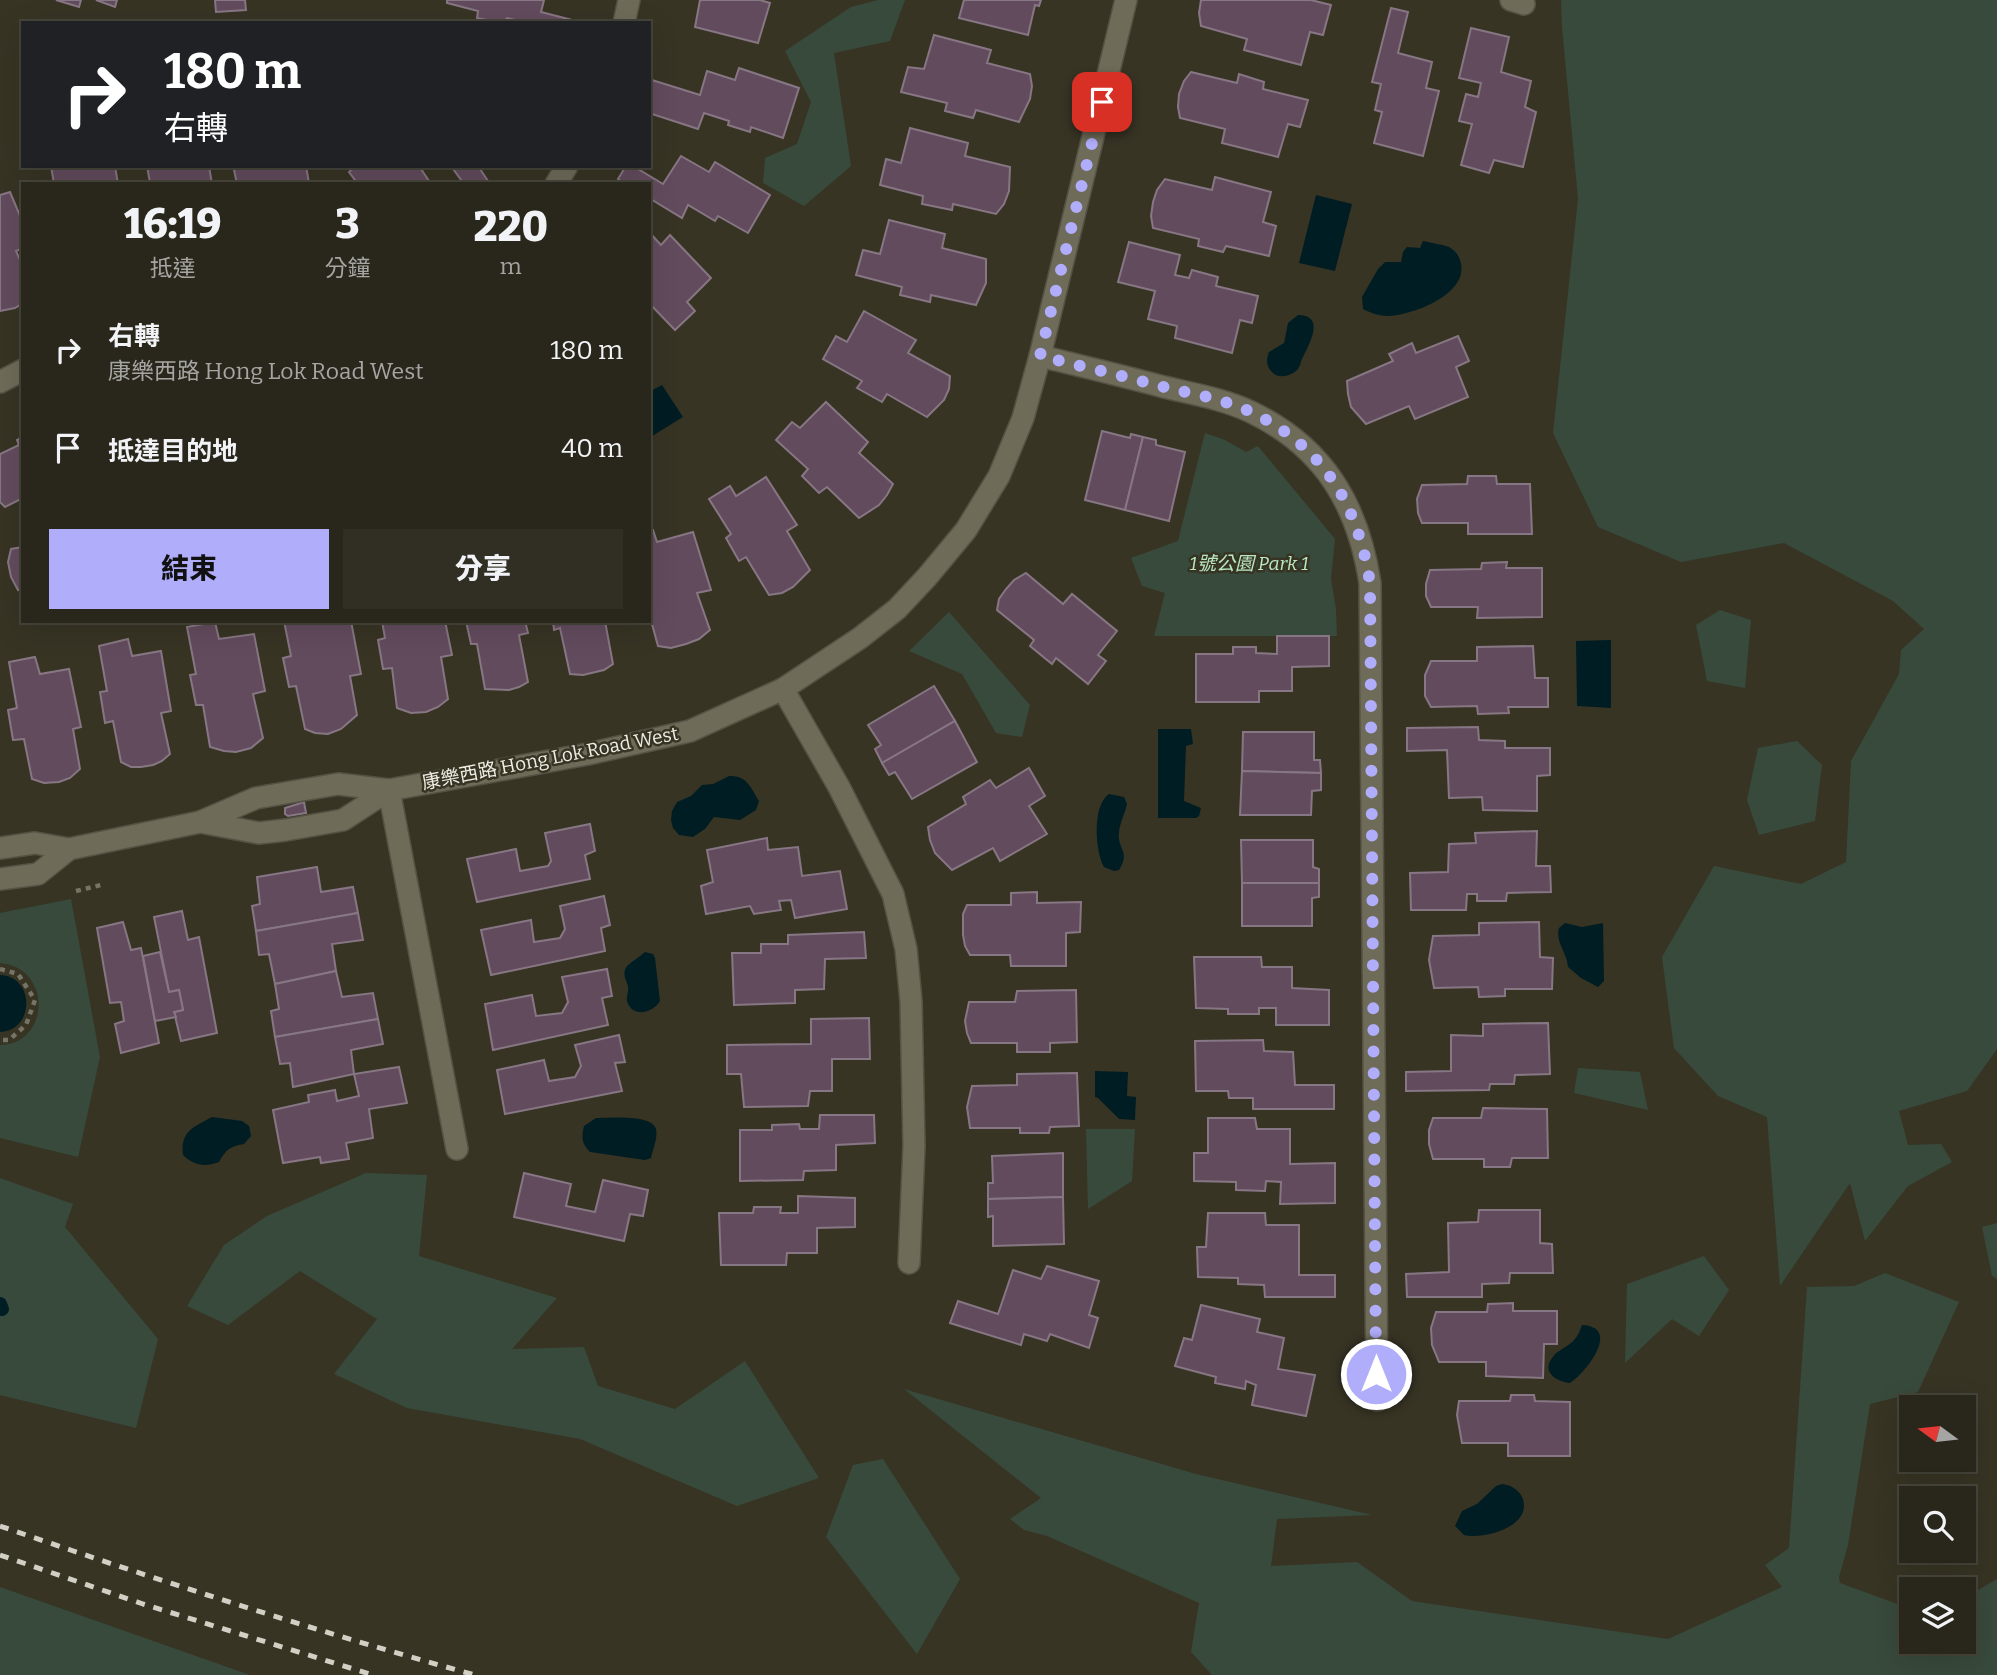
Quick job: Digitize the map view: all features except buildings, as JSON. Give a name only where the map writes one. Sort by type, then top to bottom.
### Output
[{"type":"street","points":[[624,21],[629,0]]},
{"type":"street","name":"康樂西路 Hong Lok Road West","points":[[0,848],[35,843],[69,849],[200,822],[256,798],[303,789],[338,784],[389,790],[589,754],[690,731],[783,688],[860,638],[897,609],[966,530],[999,476],[1023,418],[1040,356],[1126,0]]},
{"type":"street","points":[[1040,356],[1212,398],[1249,411],[1285,430],[1329,474],[1356,523],[1365,552],[1370,583],[1377,1400]]},
{"type":"street","points":[[0,382],[21,371]]},
{"type":"street","points":[[783,688],[839,787],[893,894],[906,949],[911,1001],[914,1146],[909,1263]]},
{"type":"street","points":[[389,790],[457,1149]]},
{"type":"street","name":"康樂西路 Hong Lok Road West","points":[[200,822],[258,834],[286,830],[343,820],[389,790]]},
{"type":"street","name":"康樂西路 Hong Lok Road West","points":[[0,879],[38,874],[69,849]]},
{"type":"path","points":[[0,969],[18,974],[35,1000],[26,1025],[9,1040],[0,1040]]},
{"type":"green space","points":[[878,0],[905,0],[890,41],[834,53],[851,166],[804,206],[763,183],[765,158],[797,144],[811,102],[785,51],[851,7]]},
{"type":"green space","points":[[1561,0],[1997,0],[1997,1049],[1967,1091],[1899,1111],[1908,1145],[1941,1144],[1952,1162],[1908,1186],[1865,1241],[1850,1183],[1780,1286],[1767,1117],[1718,1096],[1674,1048],[1662,957],[1714,866],[1801,884],[1846,862],[1851,761],[1899,674],[1901,650],[1924,629],[1893,601],[1784,543],[1681,562],[1598,527],[1553,433],[1578,199]]},
{"type":"green space","name":"1號公園 Park 1","points":[[1205,433],[1246,452],[1258,446],[1335,539],[1331,579],[1337,636],[1154,636],[1165,593],[1142,586],[1131,558],[1178,541]]},
{"type":"green space","points":[[1720,610],[1751,620],[1745,688],[1707,681],[1696,625]]},
{"type":"green space","points":[[949,612],[1030,705],[1022,737],[996,733],[962,674],[909,651]]},
{"type":"green space","points":[[1797,741],[1822,765],[1815,821],[1759,835],[1747,800],[1758,748]]},
{"type":"green space","points":[[71,899],[100,1057],[78,1157],[0,1138],[0,1045],[16,1042],[28,1033],[36,1020],[39,1006],[37,991],[30,978],[18,968],[0,963],[0,913]]},
{"type":"green space","points":[[1578,1068],[1640,1072],[1648,1110],[1574,1093]]},
{"type":"green space","points":[[1086,1129],[1135,1129],[1132,1181],[1088,1209]]},
{"type":"green space","points":[[366,1173],[427,1175],[419,1256],[557,1298],[512,1349],[584,1347],[598,1386],[675,1409],[745,1361],[819,1478],[737,1506],[580,1439],[407,1408],[334,1374],[377,1319],[300,1271],[228,1325],[187,1306],[224,1245],[267,1216]]},
{"type":"green space","points":[[0,1178],[73,1204],[65,1227],[158,1339],[136,1428],[0,1395]]},
{"type":"green space","points":[[1997,1223],[1997,1279],[1992,1276],[1982,1227]]},
{"type":"green space","points":[[1704,1256],[1729,1290],[1699,1336],[1672,1319],[1625,1363],[1627,1284]]},
{"type":"green space","points":[[1885,1273],[1959,1302],[1918,1392],[1870,1404],[1840,1583],[1899,1605],[1899,1654],[1976,1654],[1976,1591],[1997,1579],[1997,1675],[1212,1675],[1191,1652],[1199,1603],[1047,1536],[1024,1530],[1010,1519],[1041,1498],[904,1389],[1196,1474],[1372,1515],[1277,1519],[1271,1566],[1357,1562],[1412,1601],[1668,1639],[1782,1587],[1765,1565],[1789,1548],[1807,1287],[1854,1286]]},
{"type":"green space","points":[[883,1459],[960,1579],[917,1654],[826,1537],[853,1465]]},
{"type":"green space","points":[[0,1587],[250,1675],[0,1675]]},
{"type":"water","points":[[1316,195],[1352,204],[1335,271],[1299,263]]},
{"type":"water","points":[[1423,241],[1449,247],[1457,254],[1461,275],[1456,285],[1436,301],[1410,312],[1385,316],[1363,309],[1362,297],[1378,269],[1385,262],[1401,262],[1407,247],[1420,248]]},
{"type":"water","points":[[1298,315],[1312,320],[1314,325],[1311,339],[1298,369],[1286,376],[1276,375],[1268,366],[1269,352],[1284,343],[1288,323]]},
{"type":"water","points":[[662,385],[683,417],[651,437],[651,391]]},
{"type":"water","points":[[1611,640],[1611,708],[1577,706],[1576,641]]},
{"type":"water","points":[[1158,729],[1191,729],[1193,744],[1186,746],[1184,801],[1201,808],[1196,818],[1158,818]]},
{"type":"water","points":[[729,776],[748,783],[759,801],[756,810],[740,820],[714,817],[705,829],[693,837],[679,835],[671,820],[677,802],[691,796],[702,785],[713,784]]},
{"type":"water","points":[[1109,794],[1124,797],[1127,804],[1119,832],[1124,859],[1119,870],[1114,871],[1104,867],[1097,840],[1100,808]]},
{"type":"water","points":[[1565,923],[1582,927],[1603,923],[1604,981],[1598,987],[1568,967],[1558,933]]},
{"type":"water","points":[[645,952],[653,954],[655,958],[660,1001],[649,1010],[640,1012],[628,1004],[628,987],[624,972],[627,966]]},
{"type":"water","points":[[0,975],[20,984],[26,1003],[25,1014],[20,1023],[0,1032]]},
{"type":"water","points":[[1095,1071],[1128,1072],[1127,1096],[1136,1097],[1135,1120],[1119,1119],[1095,1097]]},
{"type":"water","points":[[212,1117],[242,1121],[249,1126],[251,1136],[244,1144],[229,1149],[219,1162],[209,1165],[196,1163],[183,1155],[184,1140],[190,1131]]},
{"type":"water","points":[[596,1118],[639,1119],[653,1124],[656,1136],[651,1158],[645,1160],[590,1152],[582,1137],[583,1130],[584,1126]]},
{"type":"water","points":[[1582,1325],[1594,1328],[1599,1334],[1597,1351],[1577,1378],[1570,1383],[1561,1381],[1552,1376],[1549,1363],[1554,1355],[1572,1342]]},
{"type":"water","points":[[1502,1484],[1513,1487],[1521,1495],[1524,1506],[1522,1515],[1516,1522],[1495,1532],[1464,1535],[1455,1526],[1462,1511],[1477,1504],[1496,1486]]},
{"type":"waterway","points":[[0,1304],[2,1309]]},
{"type":"railway","points":[[0,1526],[236,1604],[475,1675]]},
{"type":"railway","points":[[0,1555],[143,1604],[373,1675]]},
{"type":"route","points":[[1102,102],[1040,356],[1212,398],[1249,411],[1285,430],[1329,474],[1356,523],[1365,552],[1370,583],[1376,1374]]}]
